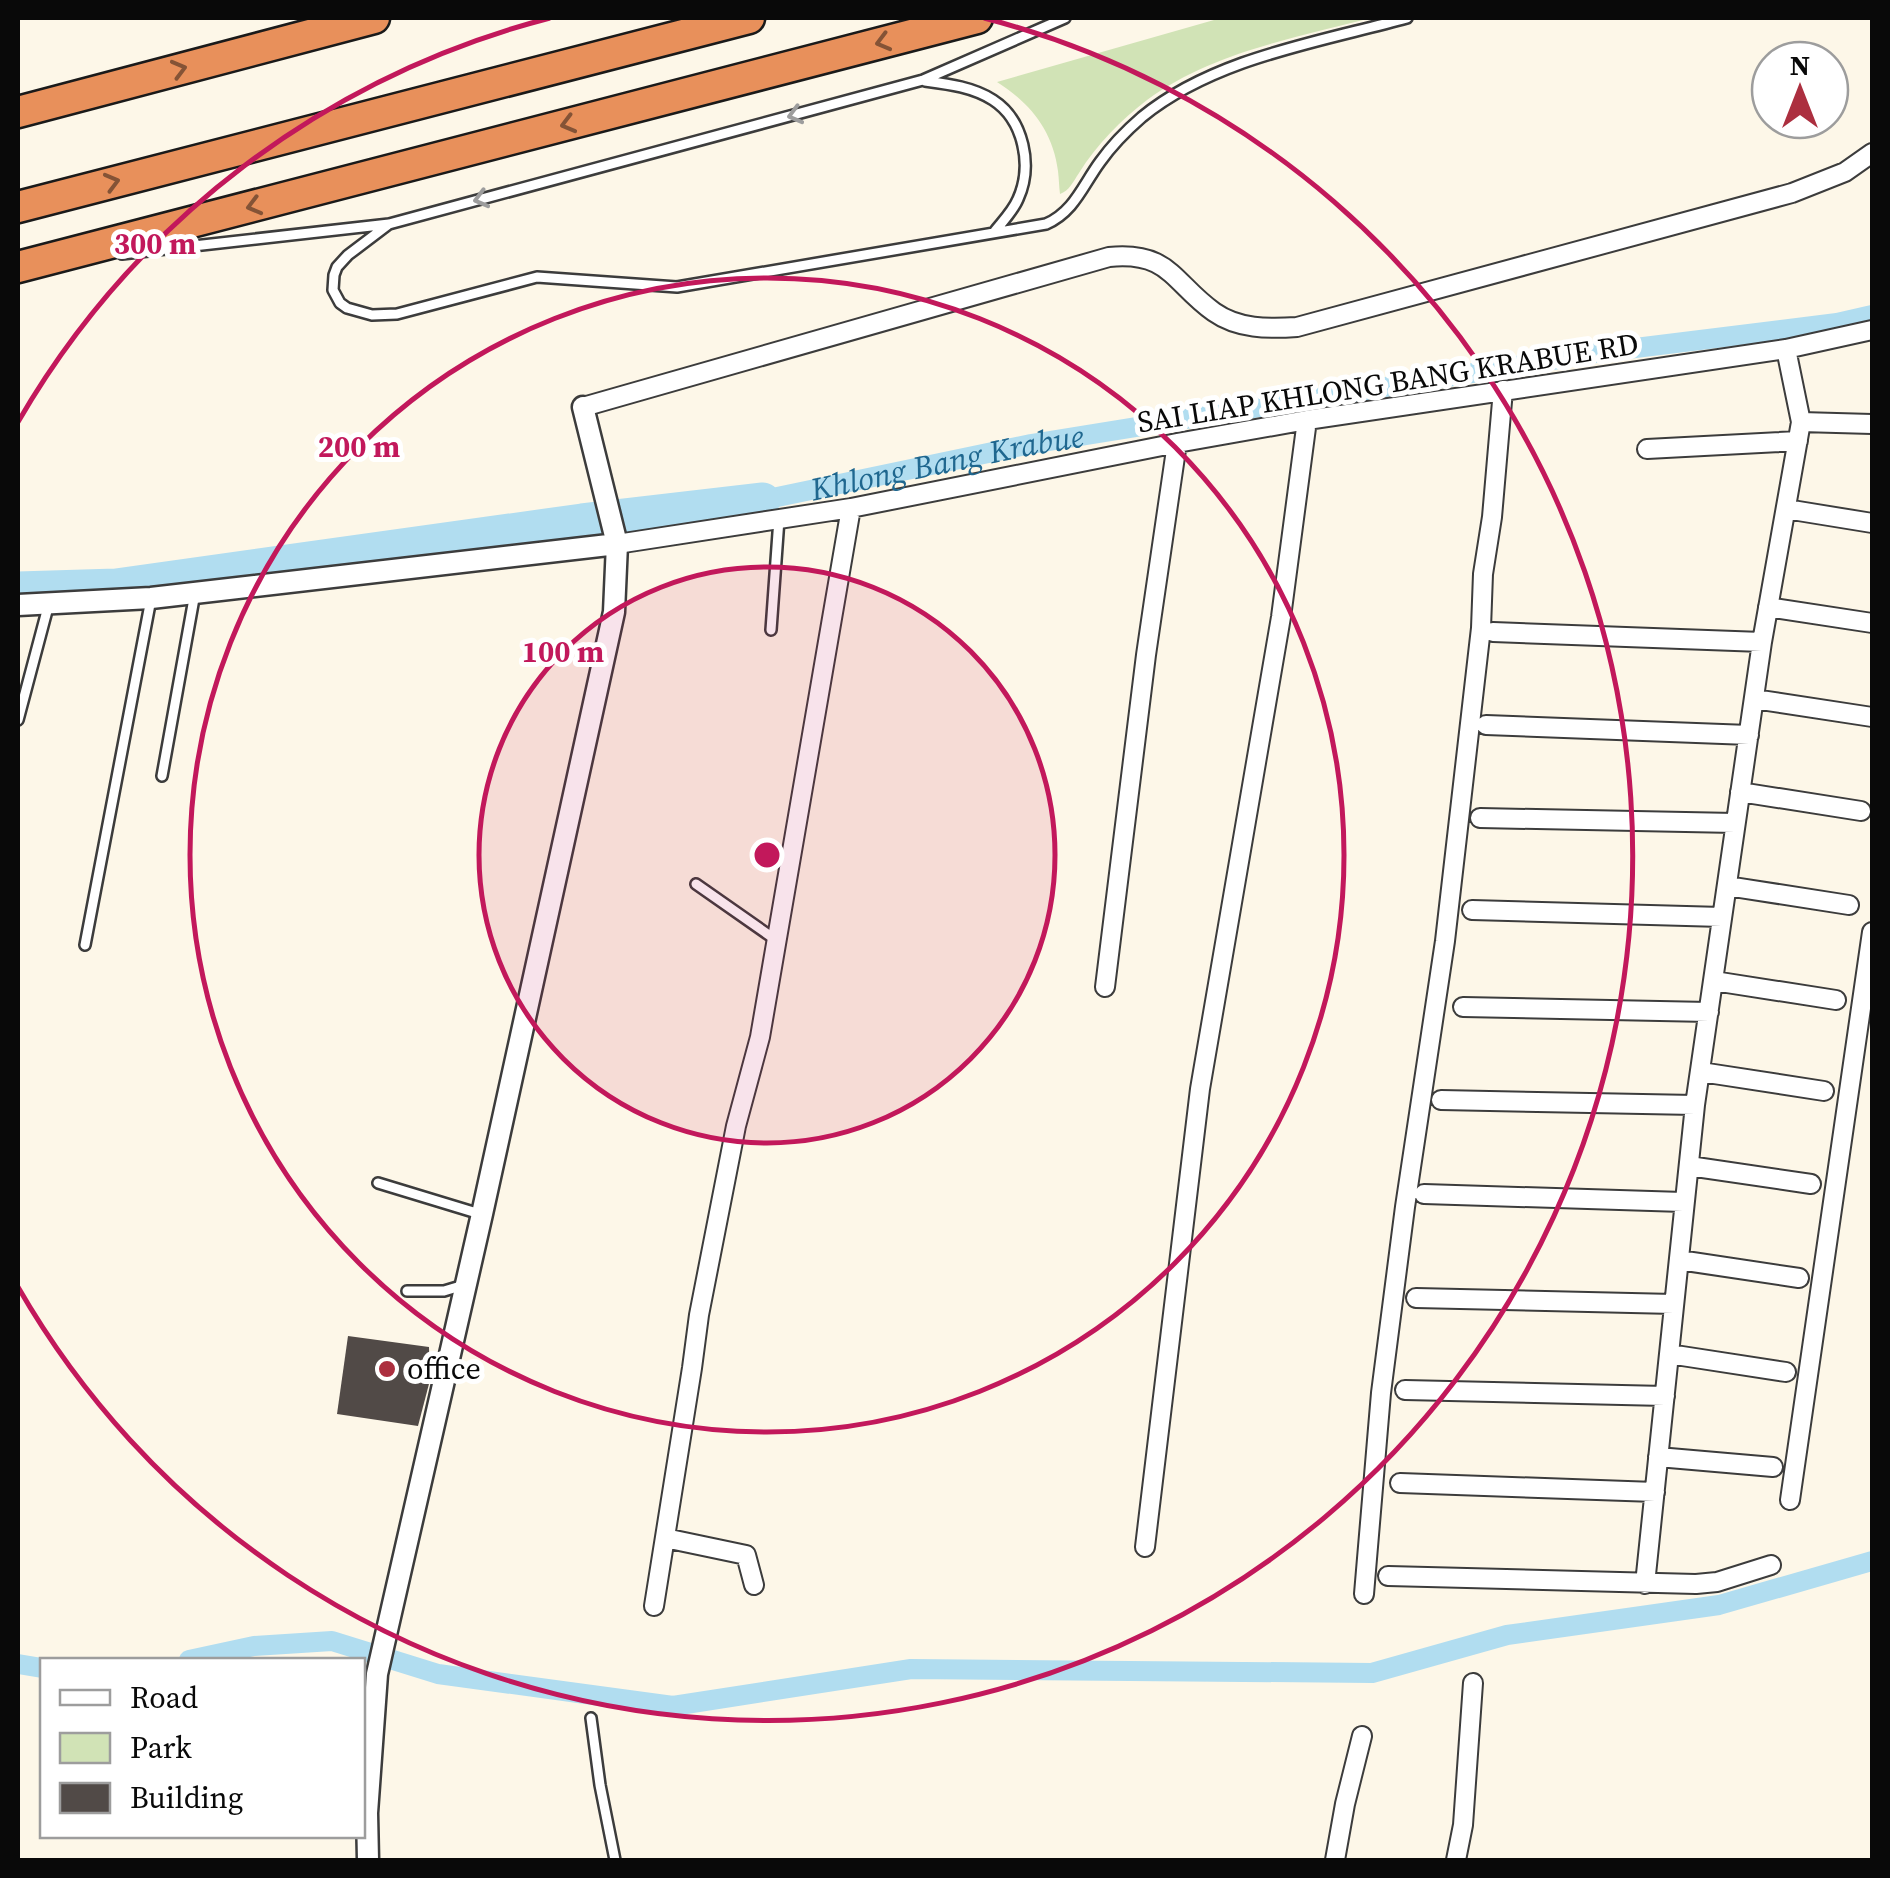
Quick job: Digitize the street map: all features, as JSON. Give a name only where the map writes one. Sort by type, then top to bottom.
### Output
[{"type":"highway","points":[[18,112],[374,18]]},
{"type":"highway","points":[[18,207],[749,18]]},
{"type":"highway","points":[[24,266],[977,18]]},
{"type":"street","points":[[368,1860],[377,1674],[614,612],[617,544],[583,407],[1126,256],[1168,268],[1213,311],[1227,319],[1261,328],[1296,327],[1792,193],[1845,172],[1872,153]]},
{"type":"street","name":"SAI LIAP KHLONG BANG KRABUE RD","points":[[617,544],[850,508],[1307,420],[1786,349],[1872,330]]},
{"type":"street","points":[[1645,1584],[1695,1105],[1762,642],[1800,432],[1786,349]]},
{"type":"street","points":[[1364,1594],[1381,1394],[1444,941],[1481,628],[1502,390]]},
{"type":"street","points":[[1145,1547],[1200,1090],[1280,617],[1307,420]]},
{"type":"street","points":[[1647,449],[1872,424]]},
{"type":"street","points":[[1106,987],[1176,443]]},
{"type":"street","points":[[654,1606],[699,1315],[721,1194],[760,1038],[850,508]]},
{"type":"street","points":[[1786,510],[1872,523]]},
{"type":"street","points":[[18,606],[151,598],[617,544]]},
{"type":"street","points":[[1768,607],[1872,623]]},
{"type":"street","points":[[1494,632],[1762,642]]},
{"type":"street","points":[[1754,698],[1872,717]]},
{"type":"street","points":[[1486,725],[1749,735]]},
{"type":"street","points":[[1740,792],[1861,811]]},
{"type":"street","points":[[1480,818],[1735,823]]},
{"type":"street","points":[[1727,886],[1849,905]]},
{"type":"street","points":[[1472,910],[1722,917]]},
{"type":"street","points":[[1790,1500],[1872,932]]},
{"type":"street","points":[[1714,981],[1836,1000]]},
{"type":"street","points":[[1463,1007],[1710,1012]]},
{"type":"street","points":[[1701,1072],[1824,1091]]},
{"type":"street","points":[[1440,1100],[1695,1105]]},
{"type":"street","points":[[1689,1166],[1812,1184]]},
{"type":"street","points":[[1424,1194],[1683,1202]]},
{"type":"street","points":[[1679,1260],[1799,1278]]},
{"type":"street","points":[[1416,1298],[1674,1304]]},
{"type":"street","points":[[1669,1354],[1786,1372]]},
{"type":"street","points":[[1405,1390],[1664,1396]]},
{"type":"street","points":[[1658,1457],[1774,1467]]},
{"type":"street","points":[[1400,1483],[1655,1492]]},
{"type":"street","points":[[665,1538],[746,1556],[754,1585]]},
{"type":"street","points":[[1388,1576],[1696,1584],[1717,1582],[1770,1565]]},
{"type":"street","points":[[1456,1860],[1463,1825],[1473,1683]]},
{"type":"street","points":[[1335,1860],[1344,1804],[1362,1736]]},
{"type":"lane","points":[[24,266],[388,224],[923,80],[1065,18]]},
{"type":"lane","points":[[388,224],[337,267],[334,290],[347,308],[372,315],[397,314],[537,276],[676,287],[1046,224],[1072,206],[1102,159],[1127,131],[1197,81],[1254,59],[1407,18]]},
{"type":"lane","points":[[923,80],[983,94],[1004,108],[1019,131],[1025,158],[1023,184],[1013,208],[994,231]]},
{"type":"lane","points":[[771,630],[778,519]]},
{"type":"lane","points":[[162,776],[195,593]]},
{"type":"lane","points":[[85,945],[151,598]]},
{"type":"lane","points":[[18,720],[49,604]]},
{"type":"lane","points":[[696,884],[776,940]]},
{"type":"lane","points":[[378,1182],[482,1214]]},
{"type":"lane","points":[[407,1291],[444,1291],[466,1284]]},
{"type":"lane","points":[[591,1718],[614,1860]]},
{"type":"green space","points":[[1221,18],[1371,18],[1255,48],[1172,84],[1119,124],[1060,194],[1055,157],[1045,131],[1020,99],[997,82]]},
{"type":"building","name":"office","points":[[348,1336],[429,1347],[430,1380],[418,1426],[337,1414]]},
{"type":"waterway","name":"Khlong Bang Krabue","points":[[763,500],[1031,444],[1603,352],[1837,323],[1872,315]]},
{"type":"waterway","name":"Khlong Bang Krabue","points":[[18,589],[116,586],[582,521],[763,500]]},
{"type":"waterway","points":[[198,1658],[254,1646],[332,1641],[438,1674],[673,1706],[911,1669],[1372,1673],[1507,1635],[1719,1605],[1872,1561]]},
{"type":"waterway","points":[[18,1664],[40,1668]]},
{"type":"place","name":"office","points":[[387,1369]]}]
